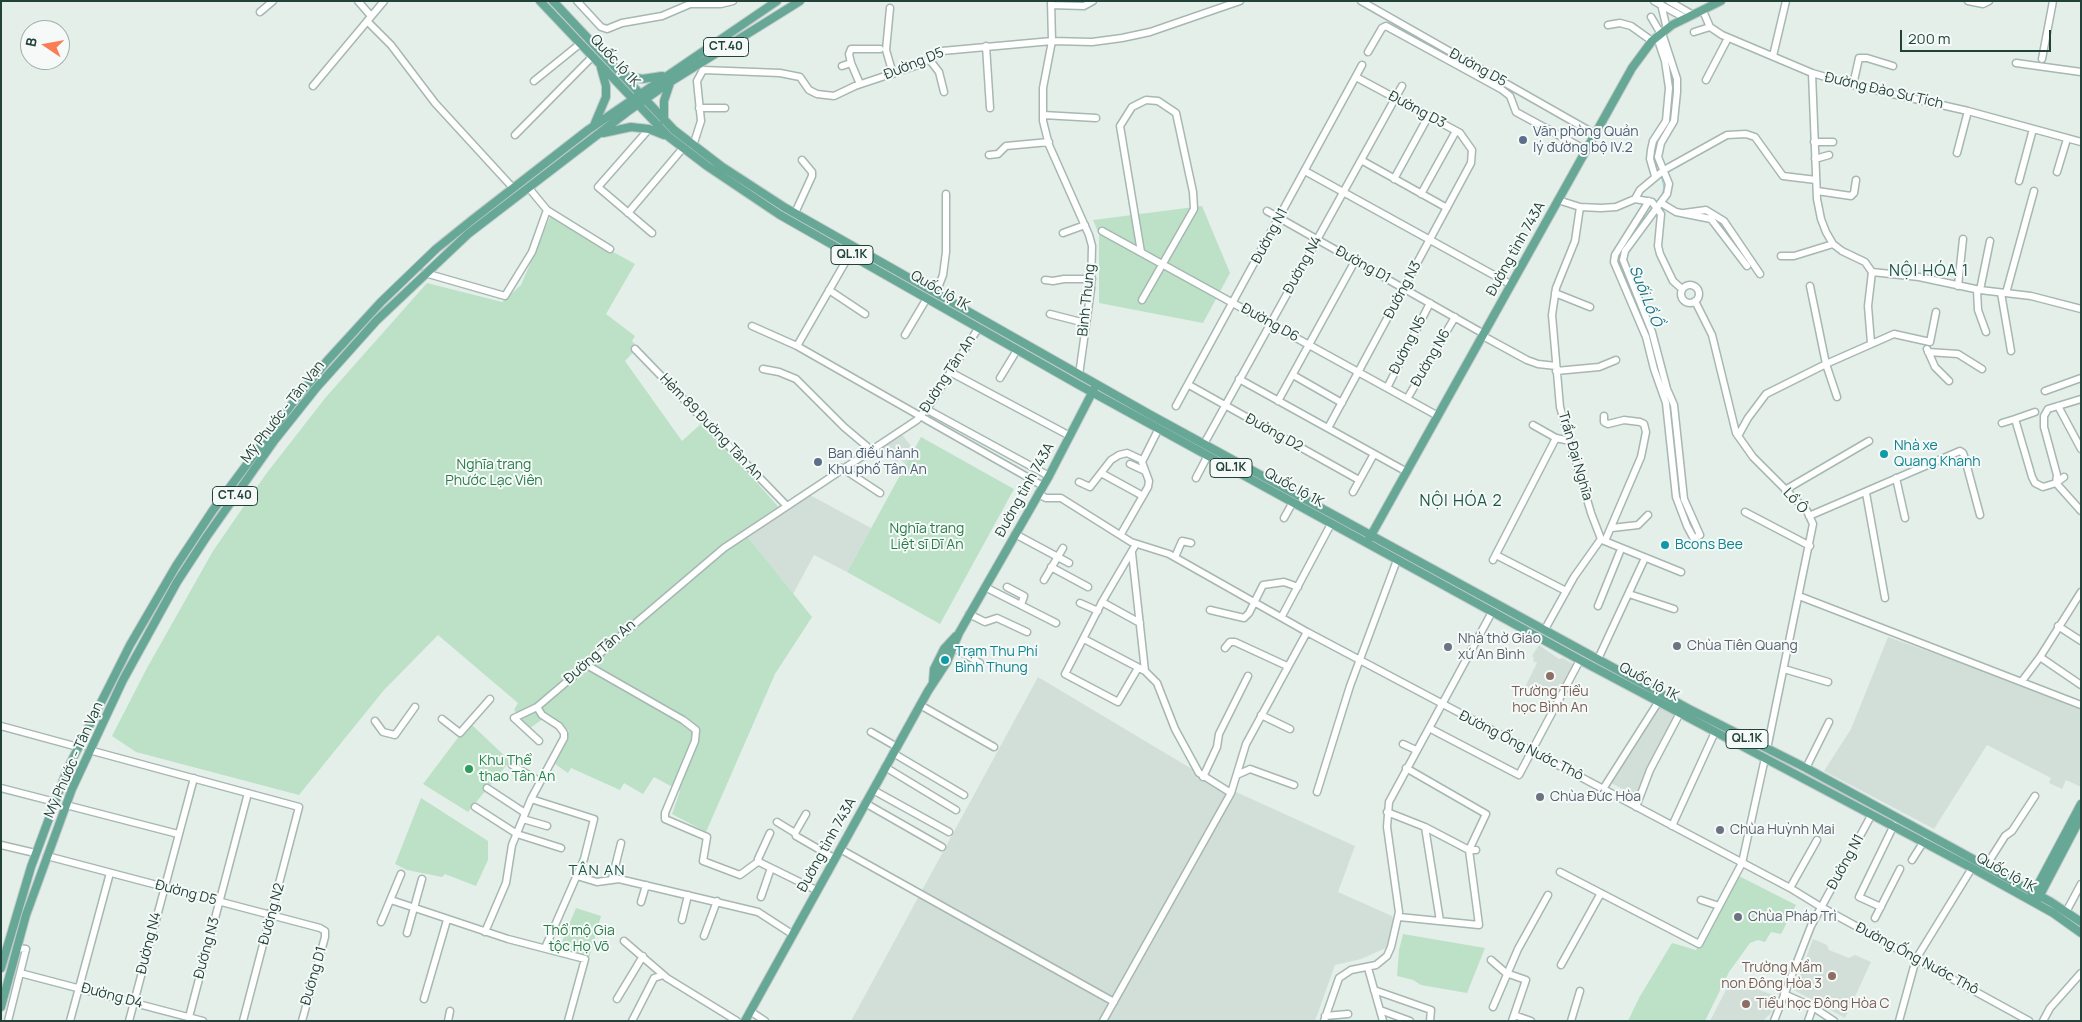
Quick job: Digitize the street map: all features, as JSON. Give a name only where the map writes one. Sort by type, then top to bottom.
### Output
[{"type":"main road","name":"Quốc lộ 1K","points":[[540,1],[600,63],[638,99],[693,146],[795,213],[936,293],[1018,350],[1079,385],[1095,388],[1204,444],[1544,630],[1806,768],[1949,850],[1972,868],[2066,912],[2081,922]]},
{"type":"main road","name":"Quốc lộ 1K","points":[[553,1],[622,76],[669,137],[780,215],[927,298],[1079,375],[1095,388],[1159,428],[1580,660],[1924,841],[1986,866],[2035,898],[2081,933]]},
{"type":"main road","points":[[764,1],[764,10]]},
{"type":"main road","name":"Mỹ Phước - Tân Vạn","points":[[2,964],[35,853],[55,802],[78,747],[130,645],[176,566],[212,510],[290,405],[381,302],[436,250],[594,126],[638,99],[778,1]]},
{"type":"main road","name":"Mỹ Phước - Tân Vạn","points":[[668,78],[706,60],[800,1]]},
{"type":"main road","name":"Đường tỉnh 743A","points":[[1366,542],[1484,335],[1510,284],[1632,68],[1660,35],[1685,18],[1722,1]]},
{"type":"main road","points":[[594,126],[606,97],[606,86],[600,63]]},
{"type":"main road","points":[[622,76],[642,79],[668,78],[664,101],[664,120]]},
{"type":"main road","name":"Mỹ Phước - Tân Vạn","points":[[1,1007],[17,948],[47,856],[89,750],[148,634],[177,582],[226,509],[274,441],[330,371],[425,273],[468,234],[598,134],[638,99]]},
{"type":"main road","points":[[598,134],[622,128],[649,129],[669,137]]},
{"type":"main road","points":[[1079,375],[1079,385]]},
{"type":"main road","name":"Đường tỉnh 743A","points":[[745,1021],[920,705],[933,682],[938,678],[969,614],[1049,476],[1095,388]]},
{"type":"main road","points":[[1492,612],[1496,604]]},
{"type":"main road","name":"Đường tỉnh 743A","points":[[933,682],[934,670],[944,650],[959,633]]},
{"type":"main road","points":[[1765,758],[1767,749]]},
{"type":"main road","points":[[2035,898],[2081,804]]},
{"type":"main road","points":[[2035,898],[2081,817]]},
{"type":"street","points":[[260,12],[273,1]]},
{"type":"street","points":[[358,1],[435,103],[513,188]]},
{"type":"street","points":[[313,86],[384,1]]},
{"type":"street","points":[[577,1],[601,27],[608,30],[622,23],[653,19],[690,4],[721,4],[733,1]]},
{"type":"street","points":[[1051,3],[1084,6],[1093,1]]},
{"type":"street","name":"Đường D5","points":[[703,70],[780,72],[800,78],[809,90],[817,94],[834,96],[860,84],[921,64],[942,52],[952,49],[1052,41],[1092,42],[1141,35],[1240,1]]},
{"type":"street","name":"Đường D5","points":[[1360,1],[1595,134]]},
{"type":"street","points":[[1669,1],[1693,14]]},
{"type":"street","points":[[1773,56],[1786,1]]},
{"type":"street","points":[[1968,1],[1983,4],[1989,1]]},
{"type":"street","points":[[2042,59],[2052,1]]},
{"type":"street","points":[[1659,2],[1685,18]]},
{"type":"street","points":[[1655,204],[1625,251],[1623,260],[1652,332],[1667,389],[1674,405],[1674,442],[1676,497],[1686,526],[1694,539],[1700,535],[1684,499],[1674,442],[1666,403],[1654,369],[1646,337],[1614,262],[1615,254],[1655,204],[1667,194],[1669,184],[1650,159],[1651,150],[1660,136],[1666,121],[1670,88],[1660,35],[1659,2]]},
{"type":"street","name":"Bình Thung","points":[[1051,3],[1052,41],[1043,88],[1043,116],[1048,142],[1085,225],[1092,246],[1092,279],[1079,375]]},
{"type":"street","points":[[890,8],[886,50],[892,74]]},
{"type":"street","points":[[1694,32],[1710,27],[1703,11]]},
{"type":"street","points":[[1651,17],[1660,35]]},
{"type":"street","points":[[1608,25],[1620,23],[1660,35]]},
{"type":"street","points":[[1368,52],[1382,28],[1386,26],[1501,88],[1510,96],[1516,112],[1586,150]]},
{"type":"street","name":"Đường Đào Sư Tích","points":[[1710,27],[1728,38],[1812,73],[1853,86],[1968,110],[2033,130],[2081,142]]},
{"type":"street","points":[[1706,80],[1728,38]]},
{"type":"street","points":[[534,81],[581,43]]},
{"type":"street","points":[[986,46],[990,108]]},
{"type":"street","points":[[860,84],[851,63],[849,54],[851,49],[880,49]]},
{"type":"street","points":[[515,135],[594,56]]},
{"type":"street","points":[[1853,86],[1859,58],[1867,58],[1893,66]]},
{"type":"street","points":[[929,59],[939,72],[944,92]]},
{"type":"street","points":[[693,146],[701,121],[697,81],[706,60]]},
{"type":"street","points":[[842,66],[851,63]]},
{"type":"street","points":[[2016,63],[2081,72]]},
{"type":"street","name":"Đường N1","points":[[1176,406],[1234,303],[1362,65]]},
{"type":"street","points":[[1812,73],[1816,180],[1821,218],[1833,244],[1842,251],[1865,262],[1872,272],[1868,306],[1870,344]]},
{"type":"street","name":"Đường D3","points":[[1356,77],[1456,132],[1465,138],[1472,150]]},
{"type":"street","name":"Đường N4","points":[[1204,444],[1402,86]]},
{"type":"street","points":[[1141,252],[1120,126],[1132,107],[1146,100],[1158,101],[1176,113],[1193,192],[1194,209],[1142,300]]},
{"type":"street","points":[[699,108],[725,108]]},
{"type":"street","points":[[1957,153],[1968,110]]},
{"type":"street","points":[[1043,116],[1096,118]]},
{"type":"street","points":[[1394,179],[1428,117]]},
{"type":"street","points":[[649,129],[598,187],[652,233]]},
{"type":"street","points":[[2019,181],[2033,130]]},
{"type":"street","points":[[1421,194],[1456,132]]},
{"type":"street","points":[[1635,199],[1640,190],[1659,173],[1722,137],[1746,134],[1755,137],[1783,176],[1816,180]]},
{"type":"street","points":[[1659,173],[1660,136]]},
{"type":"street","points":[[2057,172],[2066,139]]},
{"type":"street","points":[[989,155],[998,154],[1006,146],[1048,142]]},
{"type":"street","points":[[1814,142],[1833,142]]},
{"type":"street","points":[[628,213],[683,148]]},
{"type":"street","name":"Đường N3","points":[[1328,428],[1470,164],[1472,150]]},
{"type":"street","points":[[1815,159],[1829,155]]},
{"type":"street","points":[[795,213],[812,176],[812,172],[802,160]]},
{"type":"street","points":[[1361,160],[1447,208]]},
{"type":"street","points":[[1305,171],[1510,284]]},
{"type":"street","points":[[1817,191],[1851,196],[1854,193],[1856,180]]},
{"type":"street","points":[[528,187],[547,210],[610,249]]},
{"type":"street","points":[[2011,351],[2003,293],[2034,191]]},
{"type":"street","points":[[936,293],[943,275],[946,252],[946,194]]},
{"type":"street","points":[[1558,200],[1580,207],[1610,208],[1635,199],[1683,214],[1711,219],[1748,266]]},
{"type":"street","name":"Lồ Ô","points":[[1655,204],[1661,214],[1658,246],[1660,254],[1673,281],[1682,290]]},
{"type":"street","name":"Trần Đại Nghĩa","points":[[1580,207],[1575,241],[1555,293],[1552,315],[1560,408],[1591,513],[1603,540]]},
{"type":"street","points":[[425,273],[505,296],[532,252],[547,210]]},
{"type":"street","points":[[1683,214],[1706,210],[1724,221],[1760,274]]},
{"type":"street","name":"Đường D1","points":[[1267,212],[1484,335]]},
{"type":"street","points":[[1063,233],[1085,225]]},
{"type":"street","name":"Đường D6","points":[[1102,231],[1438,416]]},
{"type":"street","points":[[1958,286],[1963,239]]},
{"type":"street","points":[[1986,332],[1978,310],[1979,290],[1990,240]]},
{"type":"street","points":[[1781,256],[1794,256],[1833,244]]},
{"type":"street","points":[[797,346],[850,254]]},
{"type":"street","points":[[1278,401],[1355,261]]},
{"type":"street","points":[[1872,272],[1919,277],[1979,290],[2032,296],[2081,309]]},
{"type":"street","points":[[1044,280],[1052,282],[1064,279],[1092,279]]},
{"type":"street","name":"Lồ Ô","points":[[1688,285],[1696,287],[1699,295],[1695,301],[1685,301],[1681,297],[1682,290],[1688,285]]},
{"type":"street","points":[[1810,286],[1826,364],[1837,397]]},
{"type":"street","points":[[829,290],[865,314]]},
{"type":"street","points":[[1555,293],[1590,307]]},
{"type":"street","points":[[905,335],[927,298]]},
{"type":"street","name":"Lồ Ô","points":[[1695,301],[1712,335],[1734,427],[1738,436],[1753,457],[1810,516],[1813,524],[1800,596],[1767,749]]},
{"type":"street","name":"Đường N5","points":[[1387,388],[1430,303]]},
{"type":"street","points":[[1738,436],[1748,418],[1766,394],[1826,364],[1894,334],[1924,342],[1930,341],[1936,312]]},
{"type":"street","points":[[1050,314],[1085,323]]},
{"type":"street","name":"Đường N6","points":[[1408,399],[1455,317]]},
{"type":"street","name":"Đường Tân An","points":[[539,741],[514,718],[537,707],[699,566],[786,504],[920,417],[981,324]]},
{"type":"street","points":[[752,326],[797,346],[1043,486]]},
{"type":"street","points":[[1484,335],[1527,360],[1556,369],[1599,367],[1616,360]]},
{"type":"street","points":[[1924,342],[1935,367],[1949,381]]},
{"type":"street","name":"Hẻm 89 Đường Tân An","points":[[635,349],[786,504]]},
{"type":"street","points":[[1000,378],[1018,350]]},
{"type":"street","points":[[1928,352],[1958,354],[1982,369]]},
{"type":"street","points":[[763,368],[796,379],[844,427],[870,448]]},
{"type":"street","points":[[950,372],[1070,436]]},
{"type":"street","points":[[1293,375],[1342,403]]},
{"type":"street","points":[[2046,391],[2081,378]]},
{"type":"street","points":[[1240,379],[1407,472]]},
{"type":"street","name":"Đường D2","points":[[1189,385],[1359,480]]},
{"type":"street","points":[[2080,509],[2056,483],[2057,475],[2044,421],[2048,409],[2081,399]]},
{"type":"street","points":[[2058,406],[2081,449]]},
{"type":"street","points":[[926,410],[1049,476]]},
{"type":"street","points":[[2002,423],[2035,412]]},
{"type":"street","points":[[1544,630],[1566,591],[1612,528],[1641,457],[1646,432],[1644,424],[1624,420],[1608,424],[1604,422],[1604,416]]},
{"type":"street","points":[[2015,419],[2035,483],[2043,487],[2056,483],[2064,477]]},
{"type":"street","points":[[1533,425],[1556,438],[1570,441]]},
{"type":"street","points":[[1121,534],[1149,484],[1142,460],[1159,428]]},
{"type":"street","points":[[1556,438],[1495,558],[1566,591]]},
{"type":"street","points":[[1786,490],[1869,441]]},
{"type":"street","points":[[996,459],[1001,450]]},
{"type":"street","points":[[1810,516],[1960,451],[1966,459],[1980,515]]},
{"type":"street","points":[[1079,482],[1090,488],[1112,460],[1123,454],[1132,455],[1142,460]]},
{"type":"street","points":[[1353,492],[1374,454]]},
{"type":"street","points":[[1196,478],[1208,455]]},
{"type":"street","points":[[1007,465],[1012,456]]},
{"type":"street","points":[[1130,464],[1145,471]]},
{"type":"street","points":[[842,468],[880,493]]},
{"type":"street","points":[[1101,473],[1143,496]]},
{"type":"street","points":[[1896,478],[1905,518]]},
{"type":"street","points":[[1866,492],[1885,598]]},
{"type":"street","name":"Đường Ống Nước Thô","points":[[1038,494],[1046,498],[1061,498],[1136,544],[1148,546],[1175,557],[1282,616],[1307,632],[1790,888],[1821,907],[2029,1021]]},
{"type":"street","points":[[1284,518],[1293,502]]},
{"type":"street","points":[[1745,512],[1810,546]]},
{"type":"street","points":[[1612,528],[1638,525],[1648,515]]},
{"type":"street","points":[[1282,616],[1331,524]]},
{"type":"street","points":[[1016,534],[1068,564]]},
{"type":"street","points":[[1603,540],[1681,572]]},
{"type":"street","points":[[1175,557],[1181,542],[1191,543]]},
{"type":"street","points":[[1132,553],[1140,623],[1141,670],[1117,702],[1065,674],[1102,602],[1136,544]]},
{"type":"street","points":[[1044,580],[1063,548]]},
{"type":"street","points":[[1598,606],[1621,549]]},
{"type":"street","points":[[1598,659],[1645,558]]},
{"type":"street","points":[[1317,792],[1350,686],[1398,560]]},
{"type":"street","points":[[1051,567],[1088,587]]},
{"type":"street","points":[[1210,610],[1244,618],[1250,613],[1263,585],[1284,582],[1298,587]]},
{"type":"street","points":[[985,587],[1056,623]]},
{"type":"street","points":[[1007,587],[1024,596],[1021,605]]},
{"type":"street","points":[[1629,594],[1674,609]]},
{"type":"street","points":[[1800,596],[2081,705]]},
{"type":"street","points":[[2022,681],[2080,596]]},
{"type":"street","points":[[1080,602],[1098,610]]},
{"type":"street","points":[[1102,602],[1140,623]]},
{"type":"street","points":[[1324,1018],[1339,978],[1351,970],[1368,968],[1387,956],[1399,917],[1387,827],[1387,812],[1392,792],[1492,612]]},
{"type":"street","points":[[969,614],[985,622],[998,618],[1027,632]]},
{"type":"street","points":[[2058,626],[2081,641]]},
{"type":"street","points":[[1103,1021],[1231,793],[1246,744],[1307,632]]},
{"type":"street","points":[[1084,639],[1141,670],[1157,683],[1175,729],[1191,760],[1204,777],[1231,793]]},
{"type":"street","points":[[1225,648],[1230,642],[1235,642],[1287,666]]},
{"type":"street","points":[[954,648],[980,663]]},
{"type":"street","points":[[2040,657],[2081,685]]},
{"type":"street","points":[[1429,728],[1520,775],[1580,660]]},
{"type":"street","points":[[585,664],[683,720],[696,730],[695,740],[665,813],[666,819],[707,838],[703,861],[740,875],[759,860],[770,833]]},
{"type":"street","points":[[1784,669],[1828,682]]},
{"type":"street","points":[[1204,777],[1217,747],[1219,734],[1248,676]]},
{"type":"street","points":[[442,719],[460,733],[490,699]]},
{"type":"street","points":[[1604,789],[1658,701]]},
{"type":"street","points":[[920,705],[994,747]]},
{"type":"street","points":[[485,932],[506,883],[511,849],[524,816],[539,781],[563,741],[564,733],[559,726],[542,714],[537,707]]},
{"type":"street","points":[[375,721],[382,732],[395,736],[415,708]]},
{"type":"street","points":[[1636,807],[1650,770],[1680,713]]},
{"type":"street","points":[[1261,715],[1290,729]]},
{"type":"street","points":[[1806,768],[1829,722]]},
{"type":"street","points":[[1,726],[78,747]]},
{"type":"street","points":[[871,732],[964,795]]},
{"type":"street","points":[[1672,826],[1714,732]]},
{"type":"street","points":[[1403,744],[1416,750]]},
{"type":"street","points":[[89,750],[248,793]]},
{"type":"street","points":[[1560,872],[1672,933],[1699,944],[1742,863],[1765,758]]},
{"type":"street","points":[[512,765],[539,781]]},
{"type":"street","points":[[886,767],[956,810]]},
{"type":"street","points":[[1399,917],[1480,925],[1472,850],[1485,817],[1485,812],[1406,768]]},
{"type":"street","points":[[1237,775],[1250,769],[1294,785]]},
{"type":"street","name":"Đường N4","points":[[129,1021],[194,778]]},
{"type":"street","points":[[1,788],[55,802]]},
{"type":"street","points":[[487,788],[524,816],[547,826]]},
{"type":"street","points":[[873,790],[949,832]]},
{"type":"street","name":"Đường N3","points":[[189,1017],[248,793]]},
{"type":"street","name":"Đường N2","points":[[243,1021],[299,807],[248,793]]},
{"type":"street","points":[[1986,866],[2005,836],[2012,831],[2035,796]]},
{"type":"street","points":[[531,799],[594,817],[589,845],[545,948]]},
{"type":"street","points":[[865,803],[942,848]]},
{"type":"street","points":[[66,805],[178,834]]},
{"type":"street","points":[[475,807],[517,834],[561,848]]},
{"type":"street","points":[[1387,812],[1425,827],[1472,850]]},
{"type":"street","points":[[795,833],[806,814]]},
{"type":"street","name":"Đường N1","points":[[1774,1021],[1808,934],[1872,814]]},
{"type":"street","points":[[778,822],[795,833],[796,836],[834,858]]},
{"type":"street","points":[[1880,907],[1859,897],[1894,825]]},
{"type":"street","points":[[1425,827],[1440,921]]},
{"type":"street","points":[[1790,888],[1816,840]]},
{"type":"street","points":[[1912,860],[1924,841]]},
{"type":"street","points":[[612,879],[621,843]]},
{"type":"street","points":[[1,844],[35,853]]},
{"type":"street","points":[[840,849],[1114,1002]]},
{"type":"street","name":"Đường D5","points":[[47,856],[272,916],[324,932]]},
{"type":"street","points":[[759,860],[770,868],[816,890]]},
{"type":"street","points":[[761,897],[770,868]]},
{"type":"street","points":[[1899,1021],[1916,959],[1952,904],[1972,868]]},
{"type":"street","points":[[1875,918],[1900,869]]},
{"type":"street","points":[[70,1021],[110,873]]},
{"type":"street","points":[[382,922],[401,874]]},
{"type":"street","points":[[577,876],[597,882],[612,879],[758,912],[764,918],[792,934]]},
{"type":"street","points":[[407,933],[422,879]]},
{"type":"street","points":[[2066,912],[2081,884]]},
{"type":"street","points":[[641,902],[646,886]]},
{"type":"street","points":[[1562,965],[1601,893]]},
{"type":"street","points":[[682,920],[688,895]]},
{"type":"street","points":[[1493,1007],[1506,973],[1548,895]]},
{"type":"street","points":[[390,900],[485,932],[585,959],[568,1021]]},
{"type":"street","points":[[1701,900],[1719,906]]},
{"type":"street","points":[[704,936],[717,902]]},
{"type":"street","points":[[424,999],[447,920]]},
{"type":"street","name":"Đường D1","points":[[302,1021],[325,937],[324,932]]},
{"type":"street","points":[[624,941],[663,975],[737,1021]]},
{"type":"street","points":[[8,1021],[26,949],[17,948]]},
{"type":"street","points":[[617,999],[643,956]]},
{"type":"street","points":[[1491,960],[1506,973],[1526,980],[1513,1018],[1531,1021]]},
{"type":"street","points":[[1368,968],[1383,1021]]},
{"type":"street","name":"Đường D4","points":[[20,973],[203,1021]]},
{"type":"street","points":[[2043,1021],[2050,1008],[2081,973]]},
{"type":"street","points":[[632,1021],[654,978],[663,975]]},
{"type":"street","points":[[1374,990],[1431,1010],[1430,1021]]},
{"type":"street","points":[[1571,1021],[1580,991]]},
{"type":"street","points":[[1784,994],[1834,1021]]},
{"type":"street","points":[[1808,1021],[1813,1008]]},
{"type":"street","points":[[1380,1010],[1410,1021]]},
{"type":"street","points":[[448,1021],[450,1011]]},
{"type":"street","points":[[750,1012],[765,1021]]},
{"type":"street","points":[[1324,1018],[1348,1014]]},
{"type":"shaded area","points":[[901,433],[914,450],[906,465],[899,458],[897,462],[873,449]]},
{"type":"shaded area","points":[[808,494],[871,528],[847,572],[814,555],[793,594],[747,536]]},
{"type":"shaded area","points":[[1888,637],[2081,705],[2081,787],[2066,780],[2062,789],[2049,783],[2051,778],[1987,745],[1934,829],[1824,771],[1851,729]]},
{"type":"shaded area","name":"Trường Tiểu học Bình An","points":[[1539,645],[1559,659],[1563,658],[1575,665],[1555,702],[1525,687],[1537,663],[1533,661],[1534,658],[1532,656]]},
{"type":"shaded area","points":[[1038,677],[1212,781],[1355,846],[1338,892],[1392,916],[1395,924],[1388,947],[1361,959],[1335,965],[1315,1021],[851,1021]]},
{"type":"shaded area","points":[[1661,705],[1678,714],[1636,796],[1611,783]]},
{"type":"shaded area","name":"Trường Mầm non Đông Hòa 3","points":[[1813,939],[1827,945],[1829,950],[1849,958],[1855,955],[1871,962],[1845,1018],[1794,990]]},
{"type":"shaded area","name":"Tiểu học Đông Hòa C","points":[[1731,980],[1776,996],[1771,1013],[1763,1021],[1710,1021]]},
{"type":"green space","points":[[1202,206],[1230,273],[1203,323],[1099,303],[1099,234],[1093,220]]},
{"type":"green space","name":"Nghĩa trang Phước Lạc Viên","points":[[550,217],[635,264],[606,314],[635,336],[632,341],[638,347],[625,361],[682,441],[703,422],[782,511],[747,536],[812,617],[775,674],[706,832],[672,814],[680,791],[654,777],[643,794],[624,783],[620,790],[571,768],[568,773],[555,764],[569,731],[548,715],[529,729],[514,710],[518,703],[438,635],[384,690],[299,795],[136,752],[112,736],[147,668],[213,551],[266,474],[326,397],[427,283],[502,302],[521,285]]},
{"type":"green space","name":"Nghĩa trang Liệt sĩ Dĩ An","points":[[921,437],[1014,489],[940,624],[847,572]]},
{"type":"green space","name":"Khu Thể thao Tân An","points":[[472,725],[510,761],[468,812],[423,784],[460,735]]},
{"type":"green space","points":[[421,798],[488,841],[488,860],[476,886],[445,874],[442,877],[407,870],[395,864]]},
{"type":"green space","points":[[1737,875],[1796,905],[1781,934],[1771,932],[1765,942],[1758,940],[1750,943],[1729,972],[1705,1021],[1628,1021],[1639,998],[1672,943],[1696,950]]},
{"type":"green space","name":"Thổ mộ Gia tộc Họ Võ","points":[[576,908],[601,916],[589,958],[559,949]]},
{"type":"green space","points":[[1403,934],[1485,948],[1467,993],[1421,985],[1413,980],[1397,976],[1399,950]]},
{"type":"waterway","name":"Suối Lồ Ồ","points":[[1670,122],[1673,81],[1671,71]]},
{"type":"waterway","name":"Suối Lồ Ồ","points":[[1660,172],[1654,152],[1657,142],[1667,127]]},
{"type":"waterway","name":"Suối Lồ Ồ","points":[[1661,175],[1664,187],[1662,196]]},
{"type":"waterway","name":"Suối Lồ Ồ","points":[[1626,244],[1653,206]]},
{"type":"waterway","name":"Suối Lồ Ồ","points":[[1622,251],[1619,260],[1649,334],[1655,355]]},
{"type":"waterway","name":"Suối Lồ Ồ","points":[[1679,483],[1680,499]]},
{"type":"waterway","name":"Suối Lồ Ồ","points":[[1682,505],[1695,532]]},
{"type":"place","name":"Văn phòng Quản lý đường bộ IV.2","points":[[1523,140]]},
{"type":"place","name":"Nhà xe Quang Khanh","points":[[1884,454]]},
{"type":"place","name":"Ban điều hành Khu phố Tân An","points":[[818,462]]},
{"type":"place","name":"Bcons Bee","points":[[1665,545]]},
{"type":"place","name":"Chùa Tiên Quang","points":[[1677,646]]},
{"type":"place","name":"Nhà thờ Giáo xứ An Bình","points":[[1448,647]]},
{"type":"place","name":"Trạm Thu Phí Bình Thung","points":[[945,660]]},
{"type":"place","name":"Trường Tiểu học Bình An","points":[[1550,676]]},
{"type":"place","name":"Khu Thể thao Tân An","points":[[469,769]]},
{"type":"place","name":"Chùa Đức Hòa","points":[[1540,797]]},
{"type":"place","name":"Chùa Huỳnh Mai","points":[[1720,830]]},
{"type":"place","name":"Chùa Pháp Trì","points":[[1738,917]]},
{"type":"place","name":"Trường Mầm non Đông Hòa 3","points":[[1832,976]]},
{"type":"place","name":"Tiểu học Đông Hòa C","points":[[1746,1004]]},
{"type":"district","name":"NỘI HÓA 1","points":[[1929,272]]},
{"type":"district","name":"NỘI HÓA 2","points":[[1461,502]]},
{"type":"district","name":"TÂN AN","points":[[597,871]]}]
